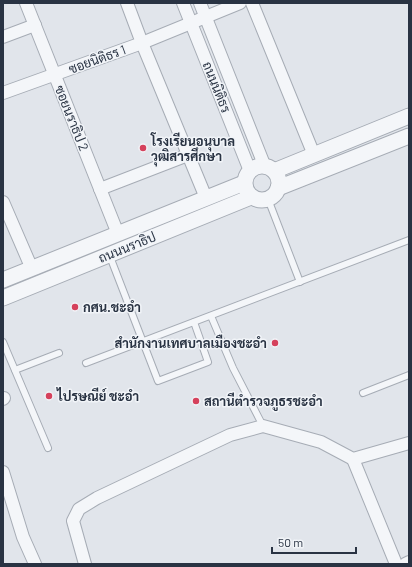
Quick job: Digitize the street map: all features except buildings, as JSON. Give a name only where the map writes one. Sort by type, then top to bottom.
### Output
[{"type":"street","name":"ซอยนราธิป 2","points":[[26,3],[118,234]]},
{"type":"street","points":[[127,3],[206,198]]},
{"type":"street","name":"ถนนนิติธร","points":[[183,3],[247,177]]},
{"type":"street","name":"ถนนนิติธร","points":[[200,3],[270,169]]},
{"type":"street","name":"ซอยนิติธร 1","points":[[3,93],[142,43],[240,3]]},
{"type":"street","points":[[252,3],[314,155]]},
{"type":"street","points":[[3,38],[35,25]]},
{"type":"street","points":[[270,169],[314,155],[405,118],[408,138],[278,188]]},
{"type":"street","points":[[100,189],[188,155]]},
{"type":"street","points":[[257,166],[262,166],[277,174],[279,179],[278,188],[274,195],[268,199],[259,201],[251,197],[246,190],[247,177],[257,166]]},
{"type":"street","name":"ถนนนราธิป","points":[[4,280],[206,198],[247,177]]},
{"type":"street","name":"ถนนนราธิป","points":[[7,296],[251,197]]},
{"type":"street","points":[[3,202],[32,269]]},
{"type":"street","points":[[104,240],[109,254]]},
{"type":"street","points":[[4,280],[7,296]]},
{"type":"street","points":[[85,564],[73,521],[79,509],[96,498],[230,435],[263,426],[321,442],[353,459],[396,564]]},
{"type":"street","points":[[353,459],[409,443]]},
{"type":"street","points":[[3,472],[23,537],[35,564]]},
{"type":"street","points":[[405,564],[409,562]]},
{"type":"lane","points":[[268,199],[300,282]]},
{"type":"lane","points":[[86,363],[409,240]]},
{"type":"lane","points":[[109,254],[158,381],[208,362],[194,322]]},
{"type":"lane","points":[[211,316],[233,368],[263,426]]},
{"type":"lane","points":[[3,342],[48,448]]},
{"type":"lane","points":[[15,370],[59,353]]},
{"type":"lane","points":[[363,393],[409,375]]},
{"type":"place","name":"โรงเรียนอนุบาล วุฒิสารศึกษา","points":[[143,148]]},
{"type":"place","name":"กศน.ชะอำ","points":[[75,307]]},
{"type":"place","name":"สํานักงานเทศบาลเมืองชะอำ","points":[[275,343]]},
{"type":"place","name":"ไปรษณีย์ ชะอำ","points":[[49,396]]},
{"type":"place","name":"สถานีตำรวจภูธรชะอำ","points":[[196,401]]}]
